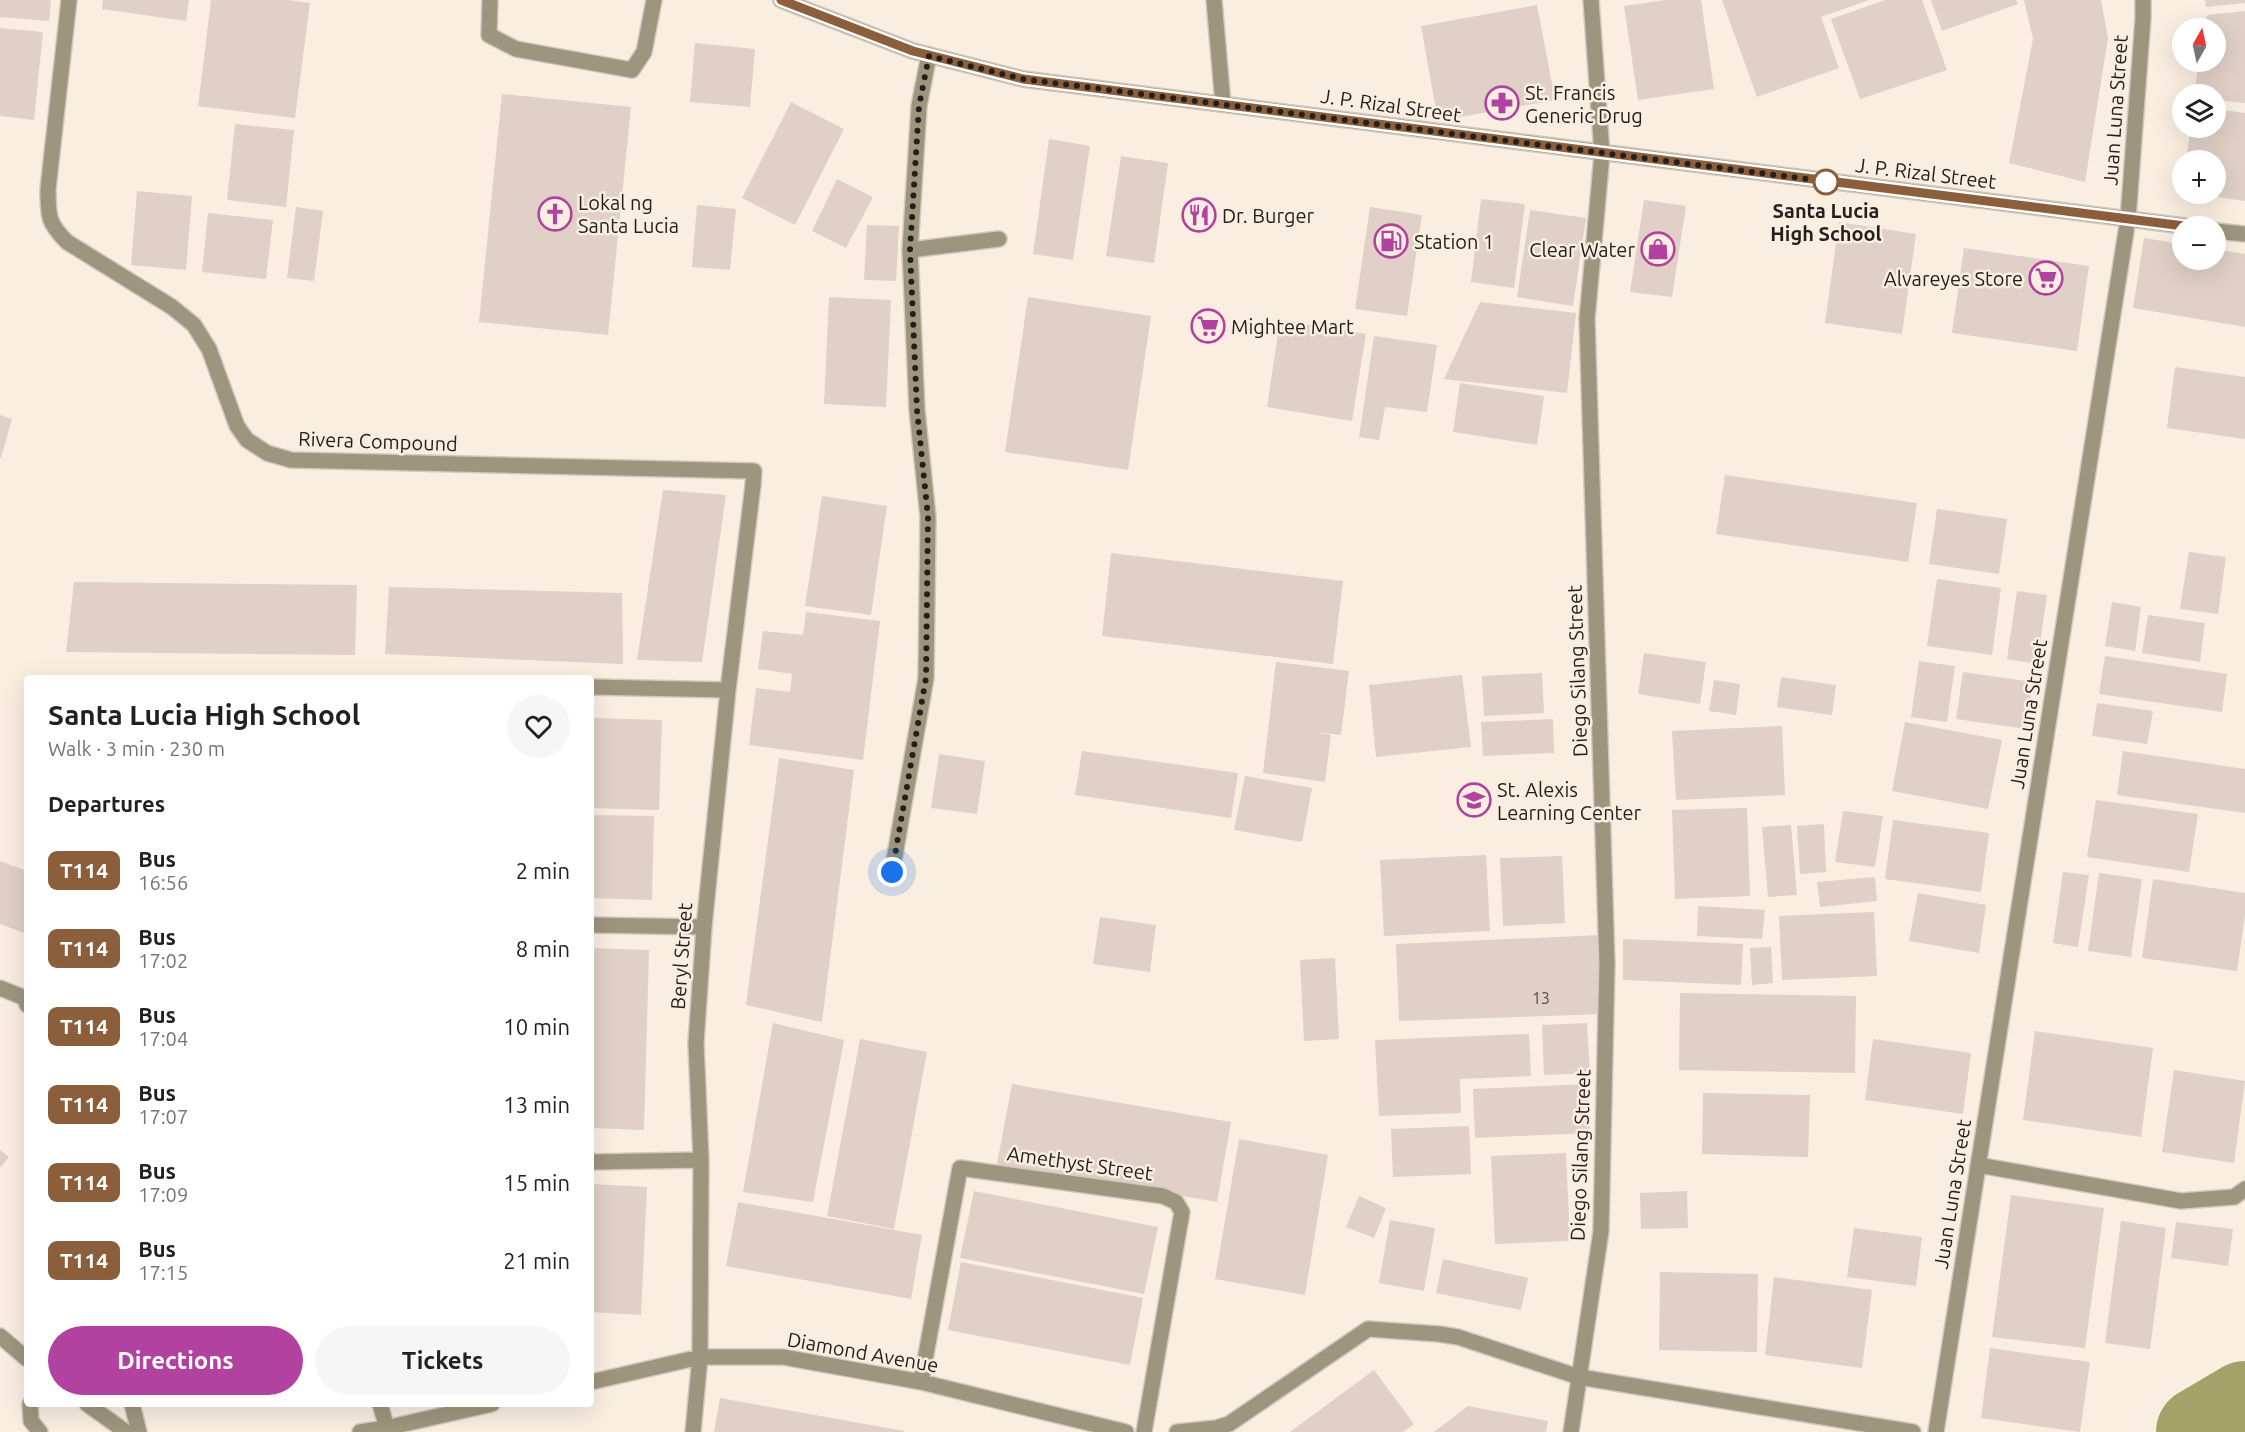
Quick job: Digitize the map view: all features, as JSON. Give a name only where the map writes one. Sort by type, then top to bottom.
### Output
[{"type":"street","name":"Rivera Compound","points":[[69,0],[48,189],[48,210],[53,228],[67,242],[172,307],[194,325],[209,349],[237,426],[247,440],[267,453],[291,460],[754,478]]},
{"type":"street","points":[[490,0],[489,34],[516,49],[632,70],[644,52],[654,0]]},
{"type":"street","name":"J. P. Rizal Street","points":[[781,0],[913,51],[1023,79],[2172,224]]},
{"type":"street","points":[[1214,0],[1223,104]]},
{"type":"street","name":"Diego Silang Street","points":[[1571,1432],[1601,1231],[1607,964],[1587,319],[1602,154],[1591,0]]},
{"type":"street","name":"Juan Luna Street","points":[[1936,1432],[2128,219],[2143,0]]},
{"type":"street","points":[[892,872],[926,678],[928,517],[917,410],[910,250],[919,106],[929,56]]},
{"type":"street","points":[[2226,232],[2245,234]]},
{"type":"street","points":[[910,250],[999,239]]},
{"type":"street","name":"Beryl Street","points":[[693,1432],[700,1357],[701,1160],[696,1043],[704,927],[728,690],[754,478]]},
{"type":"street","points":[[594,687],[728,690]]},
{"type":"street","points":[[594,925],[704,927]]},
{"type":"street","points":[[0,988],[24,998]]},
{"type":"street","points":[[594,1162],[701,1160]]},
{"type":"street","points":[[1978,1165],[2181,1201],[2234,1197],[2245,1189]]},
{"type":"street","name":"Amethyst Street","points":[[921,1382],[960,1168],[1162,1196],[1176,1202],[1182,1212],[1144,1432]]},
{"type":"street","points":[[1177,1432],[1216,1428],[1229,1424],[1368,1329],[1458,1337],[1579,1377],[1913,1432]]},
{"type":"street","points":[[0,1336],[24,1356]]},
{"type":"street","name":"Diamond Avenue","points":[[594,1381],[700,1357],[783,1357],[921,1382],[1126,1432]]},
{"type":"street","points":[[30,1407],[31,1420],[40,1432]]},
{"type":"street","points":[[91,1407],[126,1432]]},
{"type":"street","points":[[133,1407],[140,1432]]},
{"type":"street","points":[[381,1407],[387,1430]]},
{"type":"street","points":[[360,1432],[387,1430],[480,1407]]},
{"type":"building","points":[[0,0],[51,0],[49,21],[0,17]]},
{"type":"building","points":[[103,0],[189,0],[186,21],[102,9]]},
{"type":"building","points":[[211,0],[288,0],[310,3],[295,118],[198,106]]},
{"type":"building","points":[[1666,0],[1701,0],[1714,89],[1638,100],[1624,6]]},
{"type":"building","points":[[1722,0],[1869,0],[1821,17],[1839,68],[1757,97]]},
{"type":"building","points":[[1885,0],[1922,0],[1947,70],[1860,99],[1831,19]]},
{"type":"building","points":[[1931,0],[2016,0],[2018,4],[1942,31]]},
{"type":"building","points":[[2024,0],[2101,0],[2108,38],[2085,182],[2009,163],[2033,39]]},
{"type":"building","points":[[2205,0],[2245,0],[2245,3],[2206,7]]},
{"type":"building","points":[[1537,5],[1555,100],[1438,121],[1421,26]]},
{"type":"building","points":[[2245,11],[2245,103],[2226,101],[2226,84],[2196,84],[2197,72],[2226,72],[2226,18],[2206,18],[2207,15]]},
{"type":"building","points":[[0,28],[43,32],[34,120],[0,116]]},
{"type":"building","points":[[695,43],[755,49],[750,107],[690,102]]},
{"type":"building","name":"Lokal ng Santa Lucia","points":[[502,94],[631,107],[608,335],[479,322]]},
{"type":"building","points":[[791,102],[844,129],[795,225],[742,198]]},
{"type":"building","points":[[2226,110],[2245,113],[2245,201],[2226,198],[2226,150],[2188,150],[2189,138],[2226,138]]},
{"type":"building","points":[[235,124],[294,130],[286,207],[227,200]]},
{"type":"building","points":[[1049,139],[1090,146],[1073,260],[1033,254]]},
{"type":"building","points":[[1121,156],[1168,163],[1154,263],[1106,256]]},
{"type":"building","points":[[837,179],[873,197],[846,248],[812,231]]},
{"type":"building","points":[[137,191],[192,196],[186,270],[131,265]]},
{"type":"building","points":[[1481,199],[1525,204],[1514,288],[1471,282]]},
{"type":"building","name":"Clear Water","points":[[1644,200],[1686,206],[1672,297],[1630,292]]},
{"type":"building","points":[[697,205],[736,209],[730,270],[692,267]]},
{"type":"building","points":[[296,207],[323,211],[314,281],[287,278]]},
{"type":"building","name":"Station 1","points":[[1370,207],[1422,215],[1407,316],[1355,309]]},
{"type":"building","points":[[1530,210],[1586,218],[1573,306],[1517,297]]},
{"type":"building","points":[[208,213],[273,220],[266,279],[202,272]]},
{"type":"building","points":[[1839,222],[1916,234],[1902,334],[1825,323]]},
{"type":"building","points":[[867,225],[899,226],[896,281],[864,280]]},
{"type":"building","points":[[2144,238],[2172,242],[2172,270],[2226,270],[2226,251],[2245,254],[2245,327],[2133,308]]},
{"type":"building","points":[[1964,248],[2089,266],[2077,351],[1952,333]]},
{"type":"building","points":[[829,297],[891,300],[886,407],[824,404]]},
{"type":"building","points":[[1028,297],[1151,316],[1128,470],[1005,452]]},
{"type":"building","points":[[1480,302],[1576,313],[1567,393],[1444,379]]},
{"type":"building","points":[[1280,320],[1366,334],[1352,421],[1267,407]]},
{"type":"building","points":[[1374,336],[1437,345],[1427,412],[1385,407],[1379,440],[1359,437]]},
{"type":"building","points":[[2175,367],[2245,377],[2245,439],[2167,428]]},
{"type":"building","points":[[1460,383],[1544,396],[1537,445],[1453,432]]},
{"type":"building","points":[[0,415],[12,419],[1,458],[0,458]]},
{"type":"building","points":[[1725,475],[1917,503],[1908,562],[1716,534]]},
{"type":"building","points":[[663,490],[726,495],[702,662],[637,660]]},
{"type":"building","points":[[822,496],[887,506],[871,615],[805,606]]},
{"type":"building","points":[[1937,509],[2007,519],[1999,574],[1929,564]]},
{"type":"building","points":[[2189,552],[2226,557],[2218,614],[2180,609]]},
{"type":"building","points":[[1111,553],[1343,581],[1333,664],[1102,636]]},
{"type":"building","points":[[1937,579],[2001,588],[1992,655],[1927,646]]},
{"type":"building","points":[[74,582],[357,585],[355,655],[66,652]]},
{"type":"building","points":[[389,587],[622,593],[623,664],[385,654]]},
{"type":"building","points":[[2017,591],[2047,595],[2037,664],[2007,659]]},
{"type":"building","points":[[2112,602],[2141,607],[2135,651],[2105,646]]},
{"type":"building","points":[[806,612],[880,621],[863,760],[749,745],[756,688],[790,692],[792,674],[758,669],[763,631],[803,635]]},
{"type":"building","points":[[2148,615],[2205,623],[2200,662],[2142,653]]},
{"type":"building","points":[[1644,653],[1706,662],[1700,704],[1638,694]]},
{"type":"building","points":[[2105,656],[2227,674],[2222,712],[2099,694]]},
{"type":"building","points":[[1919,661],[1955,666],[1947,722],[1911,717]]},
{"type":"building","points":[[1276,662],[1349,671],[1341,735],[1315,732],[1331,735],[1325,782],[1263,773]]},
{"type":"building","points":[[1963,672],[2033,682],[2026,729],[1956,719]]},
{"type":"building","points":[[1542,673],[1544,713],[1484,716],[1482,676]]},
{"type":"building","points":[[1462,675],[1471,747],[1376,757],[1369,685]]},
{"type":"building","points":[[1781,677],[1836,685],[1832,715],[1777,707]]},
{"type":"building","points":[[1714,680],[1740,684],[1736,715],[1709,711]]},
{"type":"building","points":[[2097,703],[2153,711],[2147,744],[2092,736]]},
{"type":"building","points":[[594,718],[662,720],[659,810],[594,808]]},
{"type":"building","points":[[1553,719],[1554,753],[1483,756],[1481,722]]},
{"type":"building","points":[[1905,722],[2002,740],[1988,809],[1892,791]]},
{"type":"building","points":[[1782,726],[1785,795],[1676,800],[1672,731]]},
{"type":"building","points":[[1082,751],[1238,773],[1231,818],[1075,795]]},
{"type":"building","points":[[2123,751],[2245,769],[2245,813],[2117,795]]},
{"type":"building","points":[[939,754],[985,761],[977,814],[931,808]]},
{"type":"building","points":[[779,758],[854,770],[822,1022],[746,1005]]},
{"type":"building","points":[[1245,776],[1312,788],[1302,842],[1234,830]]},
{"type":"building","points":[[2096,800],[2198,814],[2189,872],[2087,857]]},
{"type":"building","points":[[1747,808],[1750,896],[1675,899],[1672,810]]},
{"type":"building","points":[[1843,811],[1883,816],[1875,867],[1835,862]]},
{"type":"building","points":[[594,815],[654,816],[652,900],[594,898]]},
{"type":"building","points":[[1893,820],[1989,833],[1981,892],[1885,879]]},
{"type":"building","points":[[1824,824],[1826,872],[1800,874],[1797,826]]},
{"type":"building","points":[[1791,825],[1797,895],[1768,897],[1762,827]]},
{"type":"building","points":[[1486,855],[1490,931],[1384,936],[1380,860]]},
{"type":"building","points":[[1562,856],[1565,923],[1503,926],[1500,858]]},
{"type":"building","points":[[0,861],[24,870],[24,933],[0,924]]},
{"type":"building","points":[[2063,872],[2089,875],[2078,947],[2053,943]]},
{"type":"building","points":[[2099,873],[2142,879],[2131,957],[2088,951]]},
{"type":"building","points":[[1875,877],[1877,901],[1820,907],[1817,882]]},
{"type":"building","points":[[2153,879],[2245,893],[2245,915],[2237,971],[2142,958]]},
{"type":"building","points":[[1918,893],[1986,905],[1979,953],[1909,941]]},
{"type":"building","points":[[1698,906],[1765,910],[1762,939],[1697,936]]},
{"type":"building","points":[[1874,912],[1877,976],[1782,980],[1779,916]]},
{"type":"building","points":[[1100,917],[1156,925],[1150,972],[1093,964]]},
{"type":"building","points":[[1601,935],[1604,1014],[1399,1021],[1396,944]]},
{"type":"building","points":[[1623,939],[1743,944],[1741,985],[1623,980]]},
{"type":"building","points":[[1771,947],[1773,983],[1752,985],[1750,948]]},
{"type":"building","points":[[594,948],[649,950],[644,1130],[594,1128]]},
{"type":"building","points":[[1335,958],[1339,1039],[1304,1041],[1300,960]]},
{"type":"building","points":[[1680,993],[1856,996],[1855,1073],[1679,1070]]},
{"type":"building","points":[[773,1023],[844,1040],[813,1202],[743,1192]]},
{"type":"building","points":[[1587,1023],[1590,1073],[1544,1075],[1542,1025]]},
{"type":"building","points":[[2035,1031],[2153,1048],[2141,1137],[2023,1120]]},
{"type":"building","points":[[1529,1034],[1531,1076],[1460,1079],[1461,1113],[1379,1116],[1375,1040]]},
{"type":"building","points":[[860,1039],[927,1052],[894,1229],[827,1216]]},
{"type":"building","points":[[1873,1039],[1971,1053],[1963,1114],[1865,1100]]},
{"type":"building","points":[[2174,1070],[2245,1081],[2234,1163],[2162,1152]]},
{"type":"building","points":[[1012,1084],[1231,1122],[1217,1202],[997,1164]]},
{"type":"building","points":[[1588,1084],[1590,1133],[1475,1138],[1473,1089]]},
{"type":"building","points":[[1703,1093],[1810,1095],[1808,1157],[1702,1154]]},
{"type":"building","points":[[1469,1126],[1471,1174],[1393,1177],[1391,1129]]},
{"type":"building","points":[[1239,1139],[1328,1155],[1305,1295],[1215,1279]]},
{"type":"building","points":[[0,1150],[9,1157],[0,1168]]},
{"type":"building","points":[[1566,1153],[1570,1241],[1495,1244],[1491,1156]]},
{"type":"building","points":[[594,1184],[647,1187],[641,1315],[594,1312]]},
{"type":"building","points":[[974,1191],[1158,1227],[1144,1294],[960,1258]]},
{"type":"building","points":[[1687,1191],[1688,1228],[1641,1229],[1640,1193]]},
{"type":"building","points":[[2011,1195],[2104,1208],[2085,1348],[1992,1337]]},
{"type":"building","points":[[1359,1196],[1386,1208],[1374,1238],[1346,1227]]},
{"type":"building","points":[[738,1202],[922,1235],[911,1299],[726,1266]]},
{"type":"building","points":[[1390,1220],[1435,1228],[1424,1291],[1379,1283]]},
{"type":"building","points":[[2121,1221],[2166,1228],[2150,1349],[2105,1343]]},
{"type":"building","points":[[2176,1222],[2233,1229],[2228,1266],[2171,1258]]},
{"type":"building","points":[[1854,1228],[1922,1237],[1916,1286],[1847,1277]]},
{"type":"building","points":[[1443,1259],[1528,1278],[1521,1310],[1436,1293]]},
{"type":"building","points":[[961,1262],[1143,1298],[1130,1365],[948,1330]]},
{"type":"building","points":[[1660,1272],[1758,1274],[1757,1352],[1659,1350]]},
{"type":"building","points":[[1774,1277],[1872,1290],[1862,1368],[1765,1355]]},
{"type":"building","points":[[1990,1348],[2090,1362],[2080,1432],[1981,1418]]},
{"type":"building","points":[[1374,1370],[1414,1424],[1403,1432],[1290,1432]]},
{"type":"building","points":[[720,1398],[904,1431],[904,1432],[714,1432]]},
{"type":"building","points":[[1468,1406],[1548,1421],[1546,1432],[1434,1432]]},
{"type":"waterway","points":[[2201,1432],[2245,1406]]},
{"type":"bus line","name":"T114","points":[[781,0],[913,51],[1023,79],[2172,225]]},
{"type":"place","name":"St. Francis Generic Drug","points":[[1502,103]]},
{"type":"place","name":"Santa Lucia High School","points":[[1826,182]]},
{"type":"place","name":"Lokal ng Santa Lucia","points":[[555,214]]},
{"type":"place","name":"Dr. Burger","points":[[1199,215]]},
{"type":"place","name":"Station 1","points":[[1391,241]]},
{"type":"place","name":"Clear Water","points":[[1658,249]]},
{"type":"place","name":"Alvareyes Store","points":[[2046,278]]},
{"type":"place","name":"Mightee Mart","points":[[1208,326]]},
{"type":"place","name":"St. Alexis Learning Center","points":[[1474,800]]},
{"type":"route","points":[[892,872],[926,678],[928,517],[917,410],[910,250],[919,106],[929,56],[1023,79],[1831,182],[1826,182]]}]
